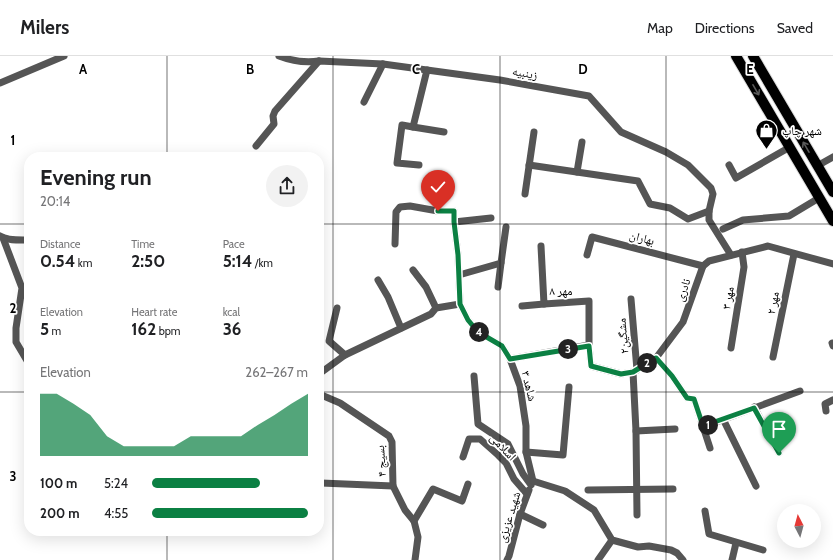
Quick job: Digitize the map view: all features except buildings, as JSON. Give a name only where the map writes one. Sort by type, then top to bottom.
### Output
[{"type":"main road","points":[[736,56],[833,221]]},
{"type":"main road","points":[[753,56],[833,192]]},
{"type":"street","points":[[0,83],[64,56]]},
{"type":"street","name":"زینبیه","points":[[279,56],[289,60],[310,62],[348,59],[381,61],[427,70],[525,84],[589,96],[621,132],[666,152],[688,165],[711,188],[713,194],[709,211],[710,220],[731,255]]},
{"type":"street","points":[[256,146],[274,124],[273,116],[275,111],[319,61]]},
{"type":"street","points":[[364,102],[381,61]]},
{"type":"street","points":[[413,127],[427,70]]},
{"type":"street","points":[[419,165],[397,163],[402,125],[444,132]]},
{"type":"street","points":[[525,194],[534,132]]},
{"type":"street","points":[[577,172],[582,142]]},
{"type":"street","points":[[729,165],[736,178],[790,147]]},
{"type":"street","points":[[817,166],[833,157]]},
{"type":"street","points":[[529,165],[638,181],[650,204],[670,208],[688,219],[709,211]]},
{"type":"street","points":[[723,229],[743,220],[789,216],[819,198]]},
{"type":"street","points":[[395,244],[396,212],[400,207],[410,206],[438,211],[454,211],[454,222],[491,218]]},
{"type":"street","name":"شاهد ۳","points":[[454,222],[458,255],[460,304],[468,320],[478,332],[502,346],[510,359],[520,386],[526,426],[526,452],[532,483]]},
{"type":"street","points":[[498,287],[506,226]]},
{"type":"street","name":"بهاران","points":[[587,255],[592,236],[704,266]]},
{"type":"street","points":[[1,237],[12,240],[24,240]]},
{"type":"street","points":[[1,237],[22,288],[16,328],[16,342],[24,356]]},
{"type":"street","name":"مهر ۸","points":[[541,246],[544,304],[589,301],[589,346]]},
{"type":"street","name":"نادری","points":[[635,371],[656,358],[683,322],[704,266],[709,261],[768,246],[833,265]]},
{"type":"street","name":"مهر ۳","points":[[731,348],[744,267],[742,252]]},
{"type":"street","name":"مهر ۲","points":[[773,357],[794,254]]},
{"type":"street","points":[[459,275],[501,263]]},
{"type":"street","points":[[413,270],[426,287],[436,308]]},
{"type":"street","points":[[378,280],[388,298],[401,328]]},
{"type":"street","name":"مشگین۲","points":[[631,300],[635,371],[637,515]]},
{"type":"street","points":[[324,370],[345,355],[431,314],[436,308],[460,304]]},
{"type":"street","points":[[522,306],[544,304]]},
{"type":"street","points":[[337,308],[329,341],[345,355]]},
{"type":"street","points":[[510,359],[589,346],[591,366],[621,374],[635,371]]},
{"type":"street","points":[[656,358],[672,376],[687,398],[694,399],[710,448]]},
{"type":"street","points":[[474,376],[478,424],[508,444],[523,474],[532,483],[565,490],[594,510],[612,540],[638,547],[649,546],[671,550],[677,553],[683,560]]},
{"type":"street","points":[[526,452],[563,455],[569,387]]},
{"type":"street","points":[[703,426],[800,391]]},
{"type":"street","name":"بسیج ۴","points":[[324,396],[340,403],[389,436],[392,442],[393,486],[404,510],[414,521],[418,537],[415,560]]},
{"type":"street","points":[[826,411],[826,404],[833,400]]},
{"type":"street","points":[[754,408],[779,453]]},
{"type":"street","points":[[723,419],[756,486]]},
{"type":"street","points":[[636,431],[675,429]]},
{"type":"street","name":"اسلامی","points":[[463,457],[469,439],[480,439],[506,463],[514,479],[528,494]]},
{"type":"street","points":[[324,483],[393,486]]},
{"type":"street","name":"شهید عزیزی","points":[[507,560],[520,514],[532,483]]},
{"type":"street","points":[[414,521],[433,489],[462,501],[468,484]]},
{"type":"street","points":[[588,490],[673,489]]},
{"type":"street","points":[[705,511],[709,534],[763,550]]},
{"type":"street","points":[[520,514],[543,525]]},
{"type":"street","points":[[598,560],[612,540]]},
{"type":"street","points":[[732,560],[736,543]]},
{"type":"place","name":"شهر چاپ","points":[[766,150]]},
{"type":"route","points":[[438,211],[454,211],[460,304],[468,320],[478,332],[502,346],[510,359],[589,346],[591,366],[621,374],[633,372],[656,358],[672,376],[687,398],[694,399],[703,426],[754,408],[779,453]]}]
